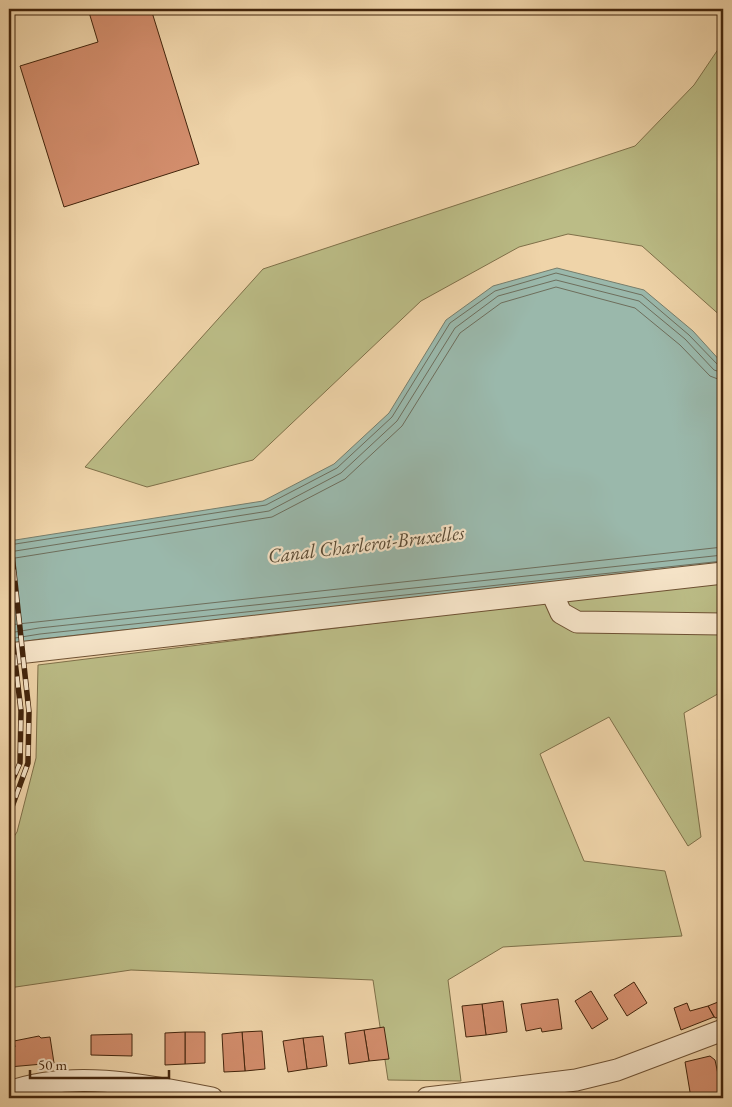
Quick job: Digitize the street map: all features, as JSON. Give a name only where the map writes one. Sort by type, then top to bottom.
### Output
[{"type":"street","points":[[9,654],[723,573]]},
{"type":"street","points":[[552,593],[561,613],[577,622],[723,624]]},
{"type":"street","points":[[427,1098],[576,1080],[617,1070],[723,1030]]},
{"type":"street","points":[[9,1092],[28,1086],[56,1081],[90,1080],[125,1083],[212,1098]]},
{"type":"green space","points":[[723,42],[723,318],[642,246],[568,234],[519,247],[421,301],[253,460],[147,487],[85,467],[263,269],[635,146],[694,85]]},
{"type":"green space","points":[[723,580],[723,691],[684,713],[701,837],[688,846],[609,717],[540,754],[584,861],[665,871],[682,936],[503,947],[448,980],[461,1081],[388,1080],[373,980],[131,970],[9,988],[9,844],[17,832],[36,758],[38,665]]},
{"type":"water","name":"Canal Charleroi-Bruxelles","points":[[557,268],[644,290],[693,331],[723,364],[723,566],[40,639],[9,644],[9,541],[263,501],[334,464],[389,413],[446,320],[493,286]]},
{"type":"building","points":[[88,9],[151,9],[199,164],[64,207],[20,66],[98,42]]},
{"type":"building","points":[[634,982],[647,1003],[627,1016],[614,995]]},
{"type":"building","points":[[591,991],[608,1019],[592,1029],[575,1001]]},
{"type":"building","points":[[558,999],[562,1029],[542,1032],[541,1028],[526,1031],[521,1004]]},
{"type":"building","points":[[723,1000],[723,1016],[715,1018],[708,1006]]},
{"type":"building","points":[[503,1001],[507,1032],[486,1035],[482,1004]]},
{"type":"building","points":[[687,1003],[690,1011],[708,1006],[714,1017],[681,1030],[674,1008]]},
{"type":"building","points":[[482,1004],[486,1035],[466,1037],[462,1006]]},
{"type":"building","points":[[384,1027],[389,1059],[369,1061],[364,1030]]},
{"type":"building","points":[[364,1030],[369,1061],[349,1064],[345,1033]]},
{"type":"building","points":[[262,1031],[265,1069],[245,1071],[242,1032]]},
{"type":"building","points":[[185,1032],[205,1032],[205,1063],[185,1064]]},
{"type":"building","points":[[185,1032],[185,1064],[165,1065],[165,1033]]},
{"type":"building","points":[[242,1032],[245,1071],[224,1072],[222,1034]]},
{"type":"building","points":[[132,1034],[132,1056],[91,1055],[91,1035]]},
{"type":"building","points":[[39,1036],[41,1038],[50,1037],[54,1063],[9,1067],[9,1047],[15,1047],[14,1041]]},
{"type":"building","points":[[323,1036],[327,1066],[307,1069],[303,1038]]},
{"type":"building","points":[[303,1038],[307,1069],[288,1072],[283,1041]]},
{"type":"building","points":[[710,1056],[715,1060],[723,1098],[691,1098],[685,1062]]},
{"type":"building","points":[[723,1072],[723,1098],[718,1073]]},
{"type":"railway","points":[[9,526],[29,712],[28,763],[9,815]]},
{"type":"railway","points":[[9,611],[21,711],[20,763],[9,788]]}]
